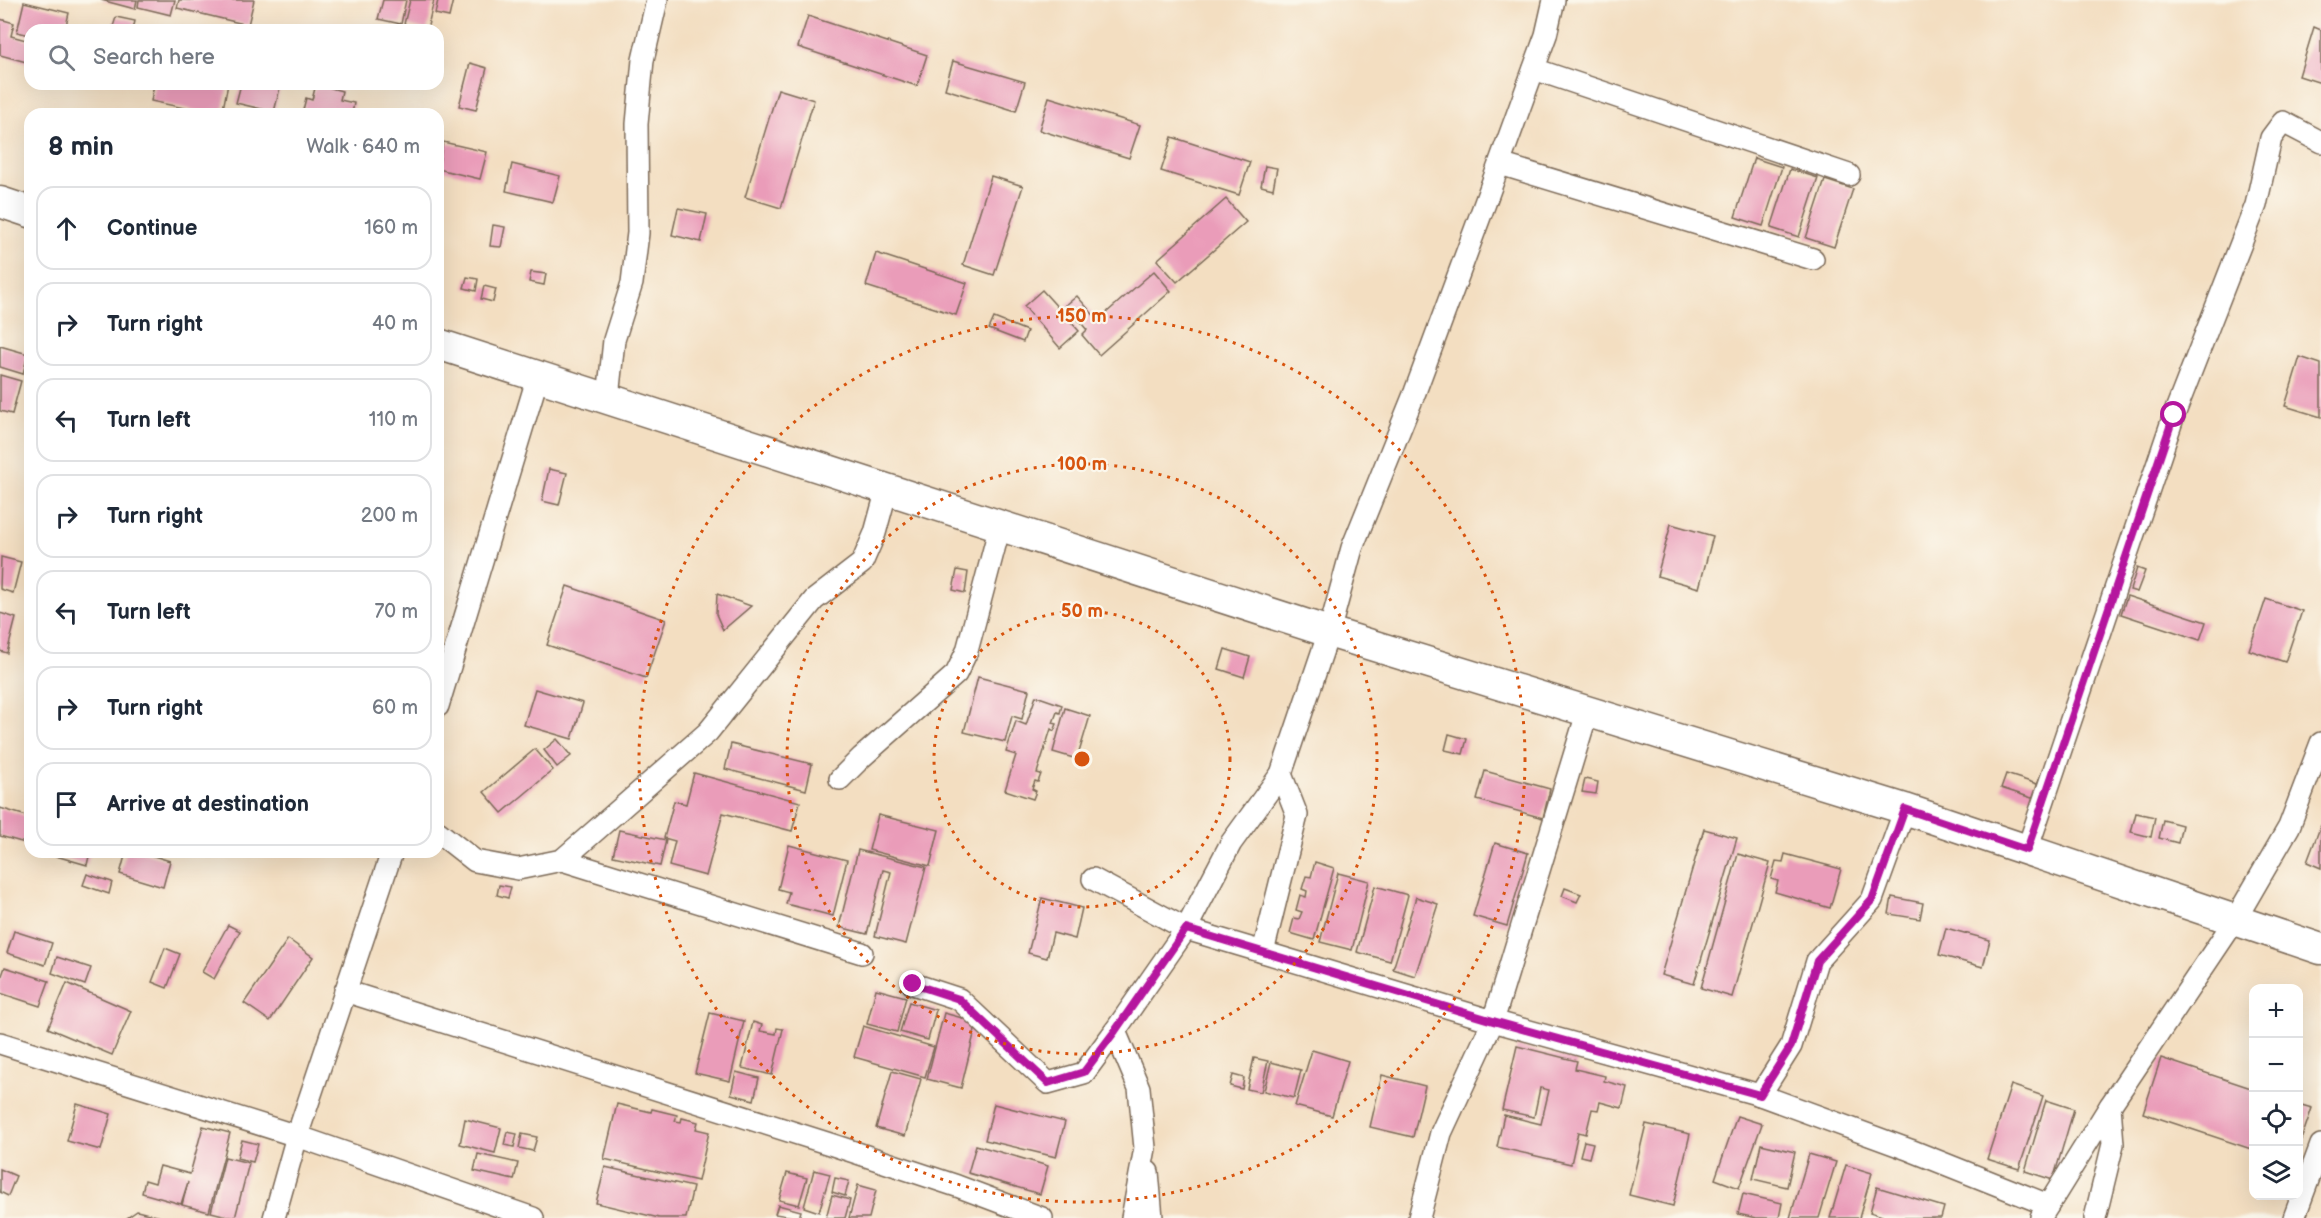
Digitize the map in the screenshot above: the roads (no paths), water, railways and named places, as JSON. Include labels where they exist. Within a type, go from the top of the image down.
[{"type":"street","points":[[608,398],[614,340],[632,283],[638,233],[637,124],[643,60],[657,0]]},
{"type":"street","points":[[913,984],[959,999],[1048,1083],[1084,1072],[1186,929],[1231,843],[1281,774],[1329,632],[1352,548],[1415,392],[1500,164],[1546,35],[1554,0]]},
{"type":"street","points":[[1534,69],[1849,176]]},
{"type":"street","points":[[2027,850],[2174,415],[2256,205],[2271,138],[2283,122],[2321,142]]},
{"type":"street","points":[[1500,164],[1813,259]]},
{"type":"street","points":[[0,202],[24,210]]},
{"type":"street","points":[[444,346],[1329,632],[1905,809],[2321,949]]},
{"type":"street","points":[[444,686],[538,376]]},
{"type":"street","points":[[562,860],[708,732],[814,600],[862,563],[887,489]]},
{"type":"street","points":[[840,779],[956,674],[968,651],[1000,525]]},
{"type":"street","points":[[1419,1218],[1441,1133],[1493,1021],[1588,711]]},
{"type":"street","points":[[1093,879],[1186,929],[1493,1021],[1760,1095],[1910,1150],[2044,1212],[2110,1106],[2235,920],[2289,827],[2321,743]]},
{"type":"street","points":[[1263,952],[1296,815],[1281,774]]},
{"type":"street","points":[[1760,1095],[1791,1046],[1817,961],[1872,900],[1905,809]]},
{"type":"street","points":[[444,837],[475,861],[518,868],[562,860],[862,953]]},
{"type":"street","points":[[274,1218],[297,1136],[390,858]]},
{"type":"street","points":[[345,991],[833,1145],[957,1186],[1042,1218]]},
{"type":"street","points":[[1115,1031],[1139,1088],[1152,1218]]},
{"type":"street","points":[[0,1043],[297,1136],[533,1218]]},
{"type":"street","points":[[2095,1218],[2114,1144],[2110,1106]]},
{"type":"street","points":[[2294,1218],[2321,1144]]},
{"type":"street","points":[[1132,1218],[1145,1148]]}]
